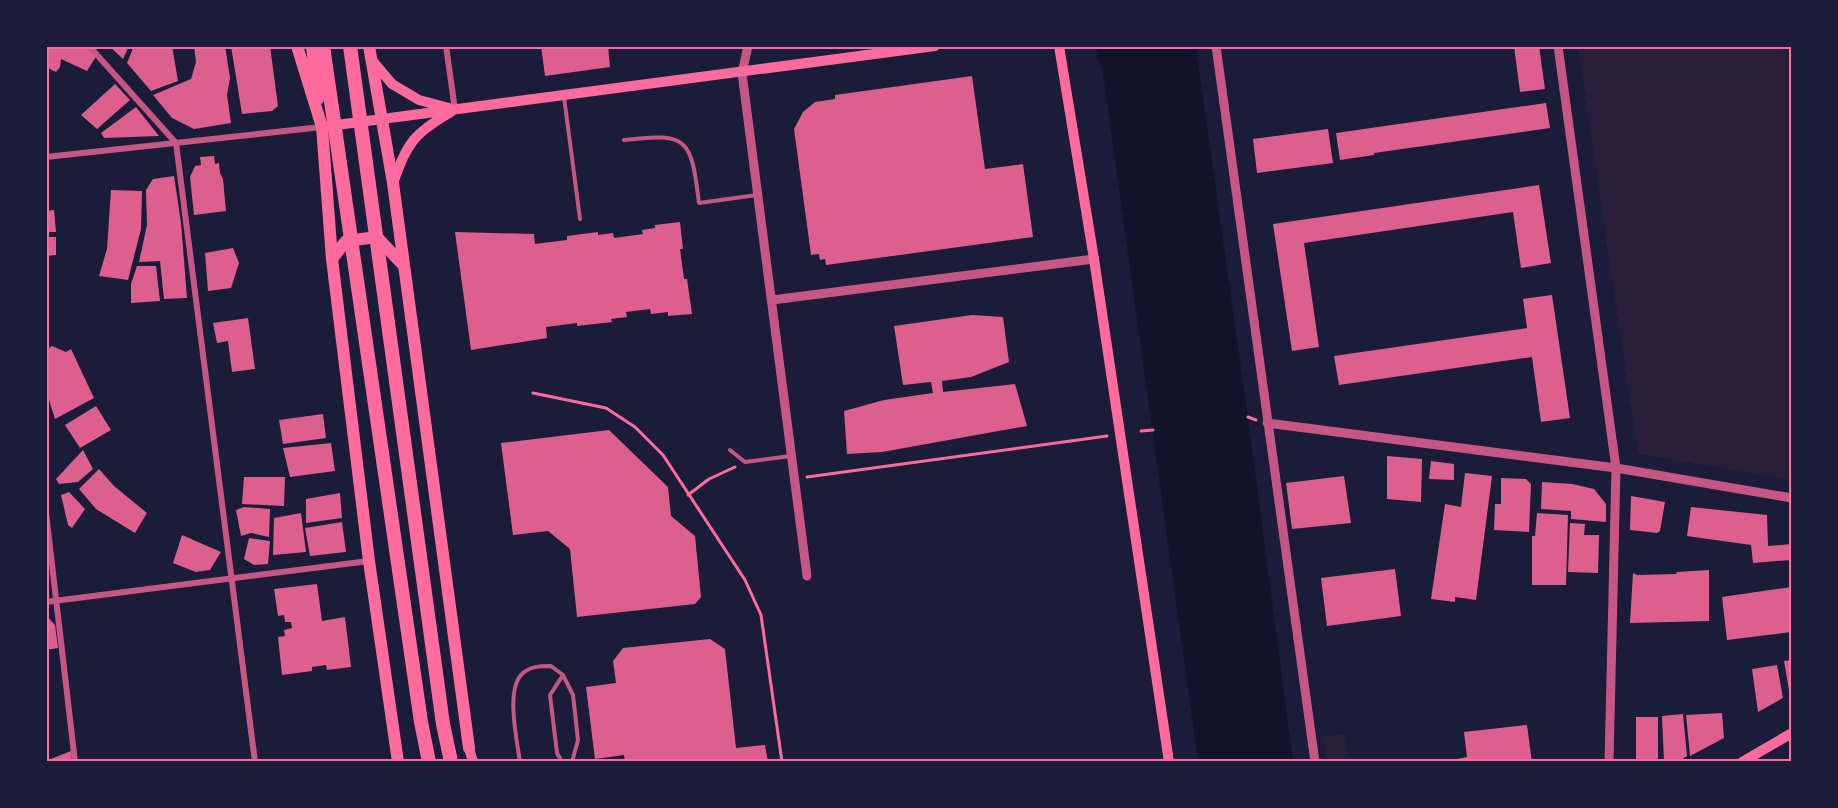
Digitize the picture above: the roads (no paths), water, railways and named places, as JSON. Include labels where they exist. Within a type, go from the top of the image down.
[{"type":"highway","points":[[322,46],[419,710],[429,762]]},
{"type":"highway","points":[[350,46],[442,724],[451,762]]},
{"type":"main road","points":[[297,46],[322,127]]},
{"type":"main road","points":[[312,46],[322,127],[332,260],[369,561],[398,762]]},
{"type":"main road","points":[[322,127],[935,46]]},
{"type":"main road","points":[[1059,46],[1094,259],[1169,762]]},
{"type":"main road","points":[[369,52],[392,84],[419,100],[455,110]]},
{"type":"main road","points":[[369,52],[393,183],[469,748],[473,762]]},
{"type":"main road","points":[[393,183],[406,149],[426,127],[455,110]]},
{"type":"main road","points":[[332,260],[346,241],[377,237],[404,266]]},
{"type":"main road","points":[[1742,762],[1791,733]]},
{"type":"street","points":[[89,46],[176,143],[255,762]]},
{"type":"street","points":[[446,46],[455,110]]},
{"type":"street","points":[[748,46],[742,73],[807,576]]},
{"type":"street","points":[[1216,46],[1314,762]]},
{"type":"street","points":[[1558,46],[1616,468],[1609,762]]},
{"type":"street","points":[[46,157],[322,127]]},
{"type":"street","points":[[772,300],[1094,259]]},
{"type":"street","points":[[1267,423],[1616,468],[1791,498]]},
{"type":"street","points":[[46,513],[75,762]]},
{"type":"street","points":[[46,602],[369,561]]},
{"type":"lane","points":[[564,96],[580,219]]},
{"type":"lane","points":[[624,140],[659,136],[677,140],[688,151],[694,163],[699,203],[758,195]]},
{"type":"lane","points":[[730,450],[745,462],[792,456]]},
{"type":"lane","points":[[520,762],[513,700],[514,684],[522,673],[534,667],[551,666],[563,675],[573,694],[578,740],[572,762]]},
{"type":"lane","points":[[561,762],[557,753],[550,695],[563,675]]}]
